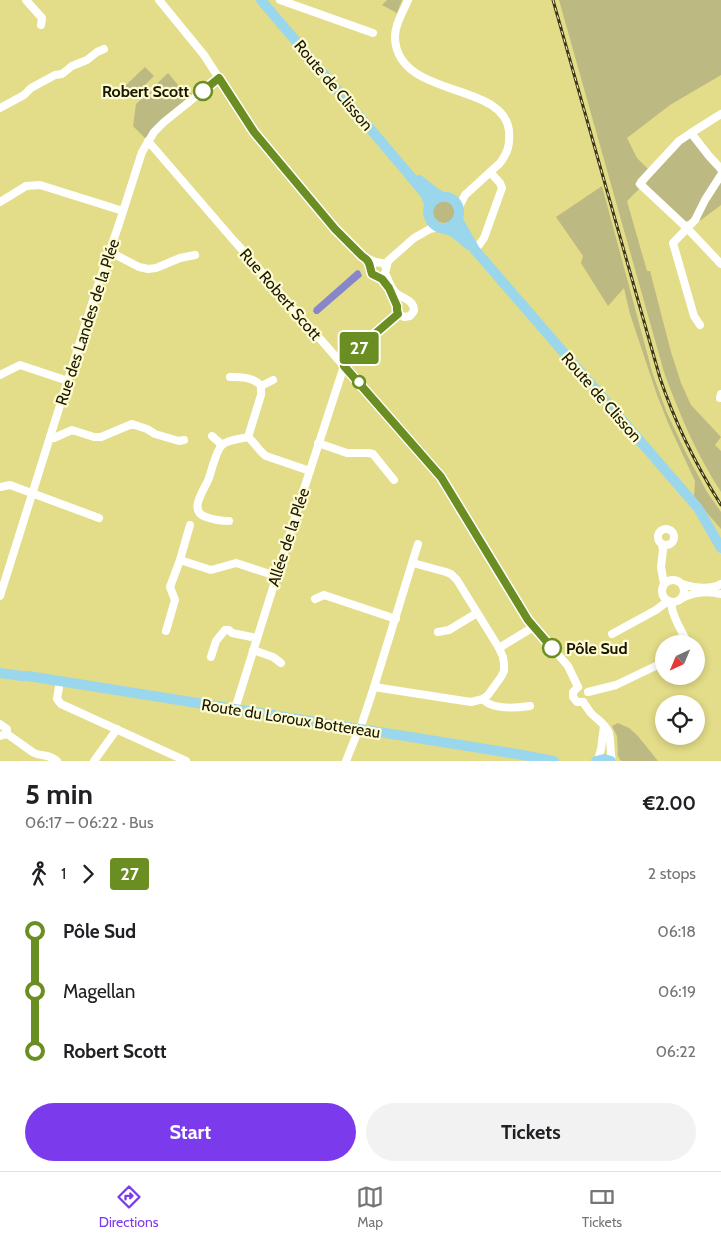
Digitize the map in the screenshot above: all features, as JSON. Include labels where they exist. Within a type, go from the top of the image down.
[{"type":"main road","name":"Route de Clisson","points":[[261,0],[406,171],[424,194],[430,206]]},
{"type":"main road","name":"Route de Clisson","points":[[406,171],[434,192],[447,198],[459,207]]},
{"type":"main road","points":[[429,218],[428,210],[434,200],[447,198]]},
{"type":"main road","points":[[442,228],[454,224],[458,220],[459,207]]},
{"type":"main road","name":"Route de Clisson","points":[[429,218],[434,225],[454,232],[477,248]]},
{"type":"main road","name":"Route de Clisson","points":[[458,220],[477,248],[698,508],[721,548]]},
{"type":"main road","points":[[0,668],[23,673],[28,676]]},
{"type":"main road","points":[[0,673],[28,676]]},
{"type":"main road","name":"Route du Loroux Bottereau","points":[[28,676],[554,761]]},
{"type":"main road","points":[[597,760],[604,758],[611,761]]},
{"type":"street","points":[[26,0],[42,18],[41,25]]},
{"type":"street","points":[[158,0],[204,55],[254,132],[335,229],[362,256],[385,270],[395,292],[413,303],[414,311],[410,316],[401,316],[385,282],[385,270]]},
{"type":"street","points":[[280,0],[373,33]]},
{"type":"street","points":[[408,0],[396,28],[395,38],[399,56],[406,66],[420,76],[490,104],[503,115],[508,124],[508,150],[500,163],[464,195],[459,207]]},
{"type":"street","points":[[0,108],[24,95],[31,88],[55,75],[62,74],[72,66],[87,60],[96,52],[104,49]]},
{"type":"street","name":"Rue des Landes de la Plée","points":[[0,596],[3,579],[33,493],[95,294],[142,152],[148,141],[164,122],[219,78]]},
{"type":"street","points":[[721,114],[679,141],[640,184],[687,228],[721,264]]},
{"type":"street","points":[[691,132],[721,169]]},
{"type":"street","name":"Rue Robert Scott","points":[[148,141],[441,477],[528,620],[568,666],[578,687]]},
{"type":"street","points":[[477,248],[484,238],[502,188],[490,172]]},
{"type":"street","points":[[700,325],[694,316],[673,243],[695,220],[721,175]]},
{"type":"street","points":[[0,202],[26,186],[40,185],[123,211]]},
{"type":"street","points":[[447,198],[464,195]]},
{"type":"street","points":[[375,264],[372,274],[376,277],[385,270],[414,238],[429,218]]},
{"type":"street","points":[[414,238],[430,229],[442,228]]},
{"type":"street","points":[[110,252],[148,269],[195,255]]},
{"type":"street","points":[[344,366],[354,352],[398,310],[400,301],[405,299]]},
{"type":"street","points":[[0,374],[20,365],[68,381]]},
{"type":"street","name":"Allée de la Plée","points":[[235,709],[344,366]]},
{"type":"street","points":[[230,377],[245,378],[258,382],[261,386],[261,396],[248,437]]},
{"type":"street","points":[[261,386],[273,380]]},
{"type":"street","points":[[50,437],[54,438],[72,430],[94,437],[101,437],[132,424],[155,434],[184,440]]},
{"type":"street","points":[[212,436],[222,445]]},
{"type":"street","points":[[229,521],[219,521],[201,515],[198,512],[197,506],[208,482],[218,450],[226,442],[248,437]]},
{"type":"street","points":[[248,437],[266,456],[310,471]]},
{"type":"street","points":[[318,443],[347,452],[373,454],[394,480]]},
{"type":"street","points":[[0,487],[8,485],[99,518]]},
{"type":"street","points":[[166,631],[175,600],[170,587],[190,525]]},
{"type":"street","points":[[666,543],[668,551],[666,566],[668,582]]},
{"type":"street","points":[[346,761],[360,729],[374,687],[418,544]]},
{"type":"street","points":[[180,560],[211,570],[236,563],[276,576]]},
{"type":"street","points":[[374,687],[471,702],[483,699],[488,695],[504,671],[503,657],[499,648],[457,580],[451,574],[413,563]]},
{"type":"street","points":[[684,635],[670,602],[662,594],[662,588],[668,582],[677,581],[699,588],[721,584]]},
{"type":"street","points":[[682,584],[684,592],[682,598]]},
{"type":"street","points":[[612,634],[670,602],[678,602],[689,595],[712,592],[721,594]]},
{"type":"street","points":[[315,595],[324,595],[396,619]]},
{"type":"street","points":[[438,632],[449,630],[477,613]]},
{"type":"street","points":[[499,648],[533,627]]},
{"type":"street","points":[[211,657],[216,641],[225,630],[257,638]]},
{"type":"street","points":[[253,650],[273,657],[281,663]]},
{"type":"street","points":[[588,692],[616,685],[655,666]]},
{"type":"street","points":[[60,681],[57,699],[61,704],[186,761]]},
{"type":"street","points":[[578,687],[584,687],[588,692],[588,698],[583,702],[577,702],[573,697],[573,692],[578,687]]},
{"type":"street","points":[[483,699],[490,705],[514,708],[530,706]]},
{"type":"street","points":[[583,702],[608,730],[611,761]]},
{"type":"street","points":[[0,724],[7,729],[4,735],[37,754],[44,754],[57,761]]},
{"type":"street","points":[[597,760],[602,744],[604,726]]},
{"type":"street","points":[[94,761],[117,729]]},
{"type":"shaded area","points":[[387,0],[402,0],[397,13],[382,5]]},
{"type":"shaded area","points":[[559,0],[721,0],[721,75],[670,105],[627,138],[637,158],[648,169],[635,184],[639,189],[627,201],[647,271],[650,271],[681,383],[691,405],[721,437],[715,445],[721,451],[721,492],[689,434],[664,372]]},
{"type":"shaded area","points":[[145,67],[154,76],[135,95],[125,86]]},
{"type":"shaded area","points":[[168,73],[178,85],[192,94],[158,123],[146,139],[133,126],[136,104]]},
{"type":"shaded area","points":[[689,136],[721,177],[721,205],[701,220],[683,221],[646,184],[657,166]]},
{"type":"shaded area","points":[[602,186],[653,375],[667,413],[686,453],[707,492],[721,512],[721,529],[694,498],[695,481],[657,395],[630,314],[624,288],[608,306],[581,263],[583,256],[556,217]]},
{"type":"shaded area","points":[[444,201],[452,204],[455,212],[452,220],[444,223],[436,220],[433,212],[436,204]]},
{"type":"shaded area","points":[[357,270],[360,271],[362,276],[318,314],[315,314],[314,308]]},
{"type":"shaded area","points":[[618,723],[629,728],[637,735],[658,761],[621,761],[618,756],[617,736],[612,726]]},
{"type":"railway","points":[[553,0],[660,378],[672,411],[687,443],[721,505]]},
{"type":"bus line","name":"27","points":[[203,91],[219,78],[254,132],[335,229],[367,259],[372,274],[382,279],[389,288],[397,306],[398,314],[354,352],[344,366],[441,477],[528,620],[552,648]]},
{"type":"place","name":"Robert Scott","points":[[203,91]]},
{"type":"place","name":"Pôle Sud","points":[[552,648]]}]
